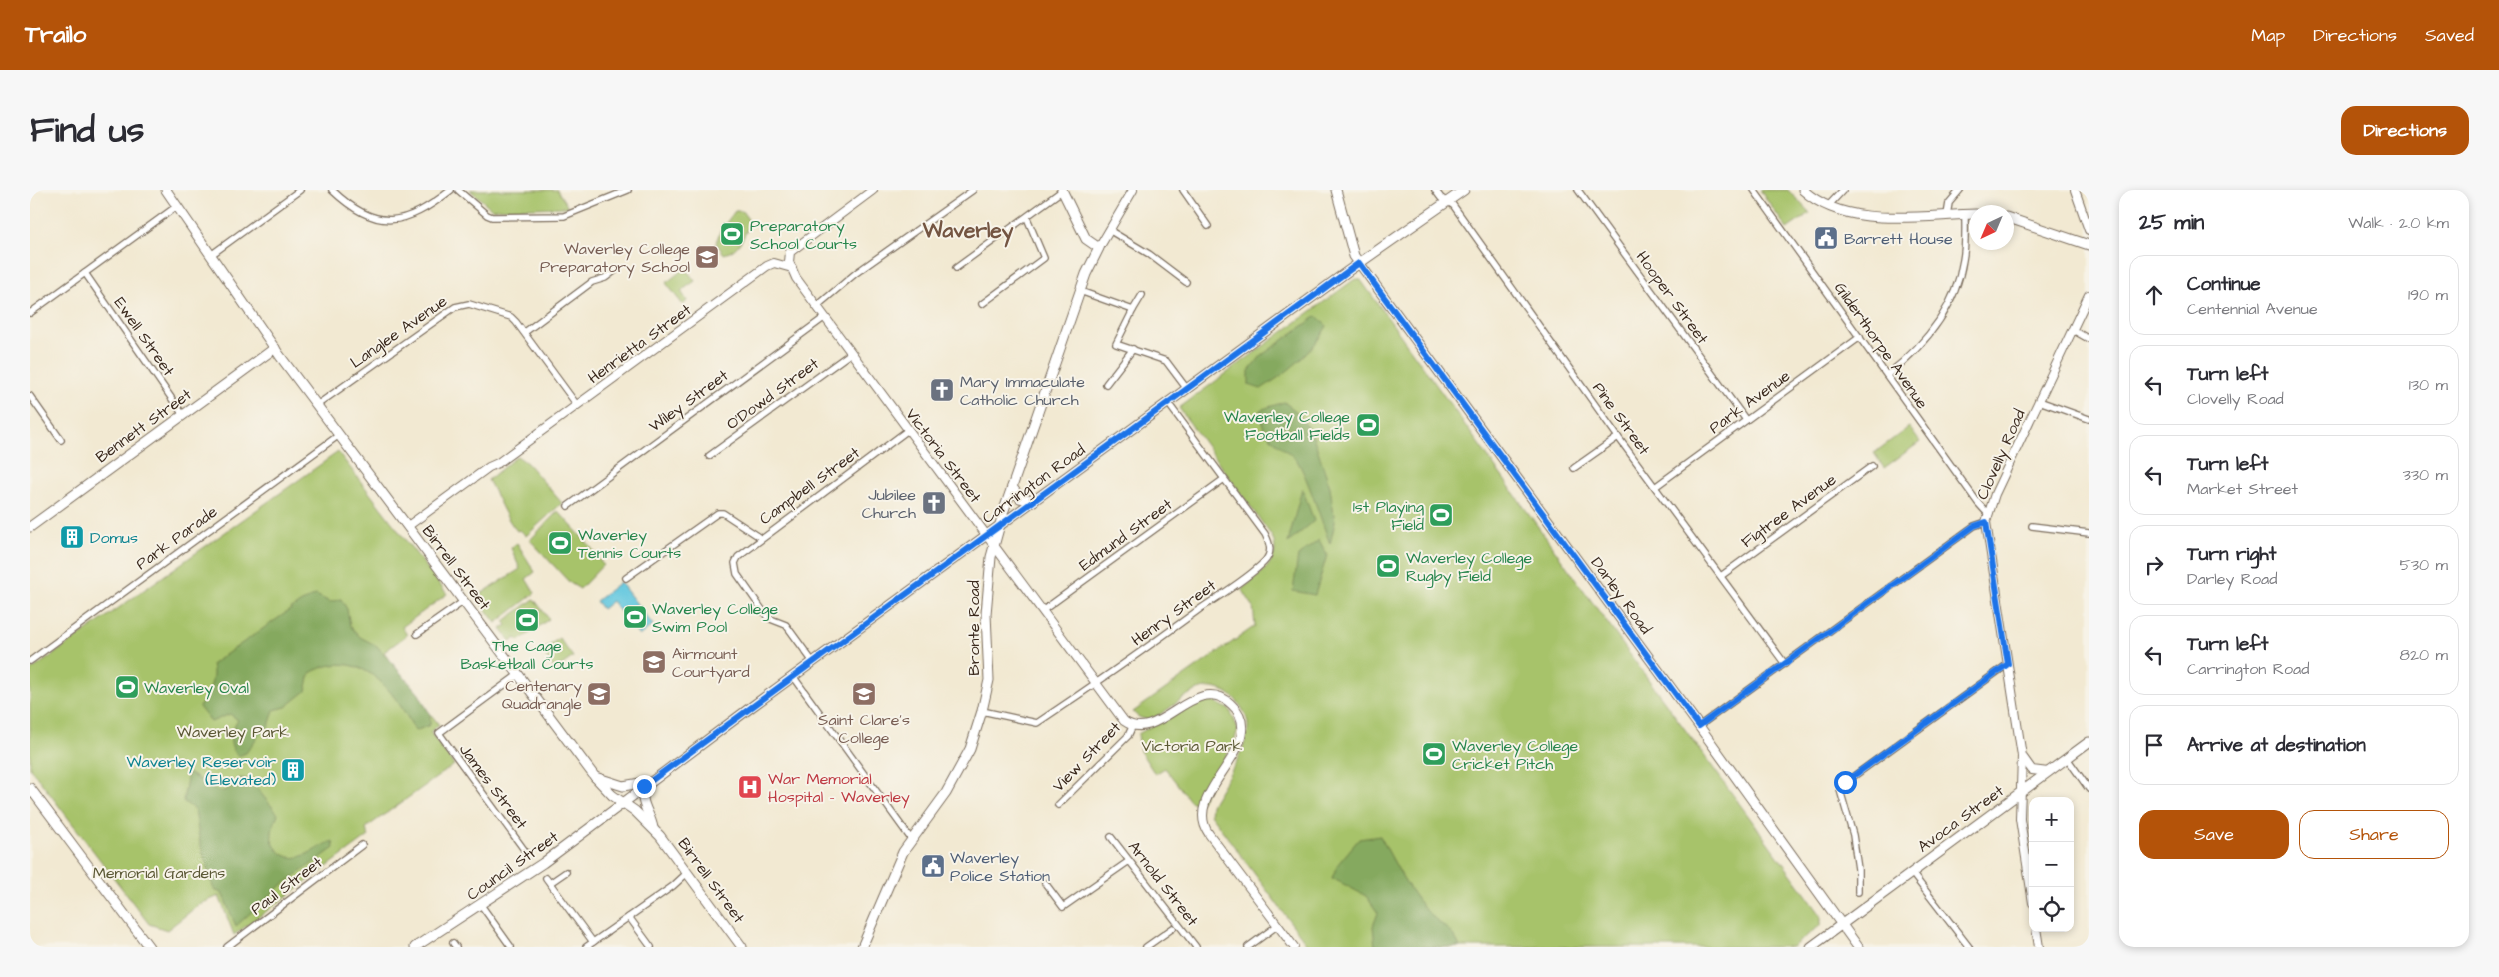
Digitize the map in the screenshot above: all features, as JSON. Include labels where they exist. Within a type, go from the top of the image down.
[{"type":"main road","name":"Birrell Street","points":[[166,190],[274,348],[595,777],[622,803],[635,811],[653,828],[670,848],[742,947]]},
{"type":"main road","points":[[1063,190],[1086,239],[1099,248]]},
{"type":"main road","name":"Darley Road","points":[[1336,190],[1352,253],[1699,726],[1845,921],[1858,947]]},
{"type":"main road","name":"Carrington Road","points":[[622,803],[1359,263],[1464,190]]},
{"type":"main road","points":[[1803,190],[1828,206],[1843,212],[1872,218],[1969,214]]},
{"type":"main road","points":[[2014,220],[2089,245]]},
{"type":"main road","name":"Bronte Road","points":[[862,947],[896,866],[911,839],[946,793],[970,750],[989,680],[986,614],[988,579],[994,545],[1012,487],[1080,291],[1099,248]]},
{"type":"main road","name":"Bennett Street","points":[[30,527],[274,348]]},
{"type":"main road","points":[[1012,487],[1020,498],[1034,501]]},
{"type":"main road","name":"Avoca Street","points":[[1811,947],[2089,742]]},
{"type":"main road","points":[[595,777],[622,786],[646,784],[641,798],[651,817],[653,828]]},
{"type":"main road","points":[[32,794],[149,947]]},
{"type":"main road","name":"Council Street","points":[[414,947],[543,863],[622,803]]},
{"type":"street","points":[[211,255],[299,190]]},
{"type":"street","points":[[332,190],[360,212],[385,219],[406,218],[422,212],[451,190]]},
{"type":"street","points":[[458,190],[492,217],[564,216],[628,190]]},
{"type":"street","points":[[792,268],[788,257],[792,249],[873,190]]},
{"type":"street","points":[[817,306],[856,273],[973,190]]},
{"type":"street","points":[[956,268],[1063,190]]},
{"type":"street","points":[[1099,248],[1133,190]]},
{"type":"street","points":[[1183,190],[1208,226]]},
{"type":"street","name":"Pine Street","points":[[1435,190],[1447,202],[1453,205],[1476,236],[1618,437],[1785,664]]},
{"type":"street","name":"Hooper Street","points":[[1578,190],[1746,420]]},
{"type":"street","name":"Gilderthorpe Avenue","points":[[1754,190],[1987,518]]},
{"type":"street","points":[[1828,206],[1843,190]]},
{"type":"street","points":[[1948,215],[1949,203],[1960,190]]},
{"type":"street","points":[[2075,190],[2089,230]]},
{"type":"street","points":[[30,313],[176,206]]},
{"type":"street","points":[[1887,375],[1909,358],[1950,303],[1964,259],[1965,214]]},
{"type":"street","points":[[982,304],[1044,258],[1027,218]]},
{"type":"street","points":[[1109,230],[1149,254],[1186,282]]},
{"type":"street","name":"Henrietta Street","points":[[408,526],[767,266],[774,263],[792,268]]},
{"type":"street","name":"Victoria Street","points":[[792,268],[851,353],[1124,721],[1134,726]]},
{"type":"street","points":[[525,332],[592,282],[605,278],[617,269]]},
{"type":"street","name":"Ewell Street","points":[[85,273],[183,415]]},
{"type":"street","points":[[1080,291],[1133,310]]},
{"type":"street","points":[[1142,295],[1116,344],[1166,361],[1188,389]]},
{"type":"street","name":"Clovelly Road","points":[[2030,887],[2021,832],[2022,756],[1987,518],[1995,494],[2089,295]]},
{"type":"street","name":"Langlee Avenue","points":[[317,405],[455,307],[469,304],[511,317],[525,332],[576,406]]},
{"type":"street","name":"Wiley Street","points":[[568,506],[825,317]]},
{"type":"street","points":[[2073,330],[2089,339]]},
{"type":"street","name":"Park Avenue","points":[[1655,487],[1860,337]]},
{"type":"street","points":[[1106,384],[1133,349]]},
{"type":"street","name":"O'Dowd Street","points":[[709,456],[851,353]]},
{"type":"street","points":[[30,396],[61,440]]},
{"type":"street","points":[[2039,401],[2089,419]]},
{"type":"street","points":[[1168,403],[1224,479]]},
{"type":"street","name":"Campbell Street","points":[[626,578],[718,513],[723,513],[761,538],[908,430]]},
{"type":"street","name":"Park Parade","points":[[30,661],[339,435]]},
{"type":"street","points":[[1574,468],[1618,437]]},
{"type":"street","name":"Figtree Avenue","points":[[1721,576],[1872,466]]},
{"type":"street","name":"Henry Street","points":[[982,711],[1037,723],[1097,684],[1265,561],[1271,548],[1269,541],[1224,479]]},
{"type":"street","name":"Edmund Street","points":[[1042,611],[1224,479]]},
{"type":"street","points":[[1699,726],[1987,518]]},
{"type":"street","points":[[2032,526],[2089,533]]},
{"type":"street","points":[[761,538],[738,557],[735,563],[737,574],[768,618],[786,625],[813,662]]},
{"type":"street","points":[[417,634],[464,601]]},
{"type":"street","points":[[1858,892],[1858,869],[1853,835],[1840,790],[1843,784],[2008,664]]},
{"type":"street","name":"James Street","points":[[519,674],[440,733],[528,855]]},
{"type":"street","points":[[793,676],[911,839]]},
{"type":"street","points":[[1134,726],[1150,724],[1194,699],[1207,695],[1227,700],[1236,709],[1242,729],[1239,743],[1205,804],[1202,819],[1209,834],[1294,947]]},
{"type":"street","name":"View Street","points":[[1058,805],[1128,736],[1134,726]]},
{"type":"street","points":[[2022,756],[2032,770],[2048,772]]},
{"type":"street","points":[[2067,758],[2089,789]]},
{"type":"street","name":"Arnold Street","points":[[1111,837],[1196,947]]},
{"type":"street","name":"Paul Street","points":[[227,947],[362,845]]},
{"type":"street","points":[[1045,884],[1063,907],[1129,861]]},
{"type":"street","points":[[566,872],[548,880],[593,942]]},
{"type":"street","points":[[1911,872],[1969,947]]},
{"type":"street","points":[[586,947],[687,873]]},
{"type":"street","points":[[481,905],[511,947]]},
{"type":"street","points":[[629,917],[651,947]]},
{"type":"street","points":[[1248,947],[1278,925]]},
{"type":"street","points":[[1146,947],[1173,928]]},
{"type":"street","points":[[2037,932],[2039,947]]},
{"type":"green space","points":[[470,190],[557,190],[568,207],[492,209]]},
{"type":"green space","points":[[1760,190],[1788,190],[1810,213],[1787,229]]},
{"type":"green space","name":"Preparatory School Courts","points":[[735,211],[742,211],[750,222],[738,246],[724,254],[716,243],[720,231]]},
{"type":"green space","points":[[685,268],[695,281],[681,291],[687,301],[683,305],[666,283]]},
{"type":"green space","points":[[1355,279],[1360,279],[1626,649],[1821,915],[1821,925],[1792,947],[1309,947],[1210,814],[1211,805],[1239,756],[1247,735],[1247,719],[1240,705],[1226,692],[1215,688],[1207,688],[1192,693],[1150,719],[1141,718],[1133,712],[1255,626],[1253,606],[1242,589],[1262,573],[1275,552],[1271,535],[1179,408]]},
{"type":"green space","points":[[1317,316],[1327,326],[1306,354],[1290,369],[1261,389],[1249,385],[1249,371],[1262,355]]},
{"type":"green space","points":[[1284,402],[1297,412],[1313,436],[1330,487],[1335,522],[1330,544],[1300,466],[1290,454],[1272,440],[1261,420],[1260,410]]},
{"type":"green space","points":[[1909,427],[1920,442],[1884,468],[1874,453]]},
{"type":"green space","name":"Waverley Park","points":[[338,452],[447,594],[402,627],[407,635],[384,652],[439,725],[430,732],[454,765],[367,827],[366,830],[369,836],[234,935],[219,896],[200,904],[167,930],[149,924],[30,768],[30,671]]},
{"type":"green space","points":[[517,456],[527,463],[562,503],[526,536],[520,530],[517,531],[512,525],[488,480]]},
{"type":"green space","points":[[1302,488],[1314,521],[1288,543]]},
{"type":"green space","name":"Waverley Tennis Courts","points":[[558,511],[590,546],[603,565],[580,589],[570,583],[530,540]]},
{"type":"green space","points":[[1319,540],[1327,555],[1315,595],[1293,591],[1298,556]]},
{"type":"green space","points":[[517,543],[535,572],[526,579],[535,593],[496,623],[476,597],[520,569],[511,548]]},
{"type":"green space","points":[[316,595],[330,602],[341,599],[347,609],[350,626],[360,637],[377,646],[419,694],[430,715],[430,725],[415,731],[397,701],[374,676],[360,668],[345,664],[328,666],[310,673],[306,691],[286,707],[274,710],[269,726],[258,736],[246,753],[238,756],[232,747],[231,738],[238,720],[230,714],[211,722],[199,707],[212,681],[212,664],[300,603]]},
{"type":"green space","name":"The Cage Basketball Courts","points":[[534,599],[549,619],[519,641],[516,638],[511,642],[501,629],[507,625],[504,621]]},
{"type":"green space","points":[[559,638],[573,657],[555,670],[542,651]]},
{"type":"green space","name":"Victoria Park","points":[[1207,698],[1230,710],[1238,729],[1234,742],[1201,801],[1196,804],[1190,801],[1165,768],[1155,774],[1140,751],[1138,734],[1188,705]]},
{"type":"green space","points":[[188,773],[220,792],[229,789],[240,778],[250,780],[278,814],[272,837],[275,846],[285,855],[298,857],[305,855],[333,841],[334,848],[278,888],[236,926],[222,893],[214,890],[200,843],[195,810],[183,801]]},
{"type":"green space","points":[[1380,836],[1419,902],[1445,927],[1460,947],[1375,947],[1373,926],[1378,913],[1366,896],[1332,878],[1338,864],[1359,839]]},
{"type":"water","name":"Waverley College Swim Pool","points":[[620,582],[653,625],[639,636],[612,601],[602,609],[596,601]]},
{"type":"place","name":"Preparatory School Courts","points":[[732,234]]},
{"type":"place","name":"Barrett House","points":[[1826,238]]},
{"type":"place","name":"Waverley College Preparatory School","points":[[707,257]]},
{"type":"place","name":"Mary Immaculate Catholic Church","points":[[942,390]]},
{"type":"place","name":"Waverley College Football Fields","points":[[1368,425]]},
{"type":"place","name":"Jubilee Church","points":[[934,503]]},
{"type":"place","name":"1st Playing Field","points":[[1441,515]]},
{"type":"place","name":"Domus","points":[[72,537]]},
{"type":"place","name":"Waverley Tennis Courts","points":[[560,543]]},
{"type":"place","name":"Waverley College Rugby Field","points":[[1388,566]]},
{"type":"place","name":"Waverley College Swim Pool","points":[[635,617]]},
{"type":"place","name":"The Cage Basketball Courts","points":[[527,620]]},
{"type":"place","name":"Airmount Courtyard","points":[[654,662]]},
{"type":"place","name":"Waverley Oval","points":[[127,687]]},
{"type":"place","name":"Centenary Quadrangle","points":[[599,694]]},
{"type":"place","name":"Saint Clare's College","points":[[864,694]]},
{"type":"place","name":"Waverley College Cricket Pitch","points":[[1434,754]]},
{"type":"place","name":"Waverley Reservoir (Elevated)","points":[[293,770]]},
{"type":"place","name":"War Memorial Hospital - Waverley","points":[[750,787]]},
{"type":"place","name":"Waverley Police Station","points":[[933,866]]},
{"type":"district","name":"Waverley","points":[[968,230]]},
{"type":"route","points":[[644,786],[1359,263],[1699,726],[1978,523],[1986,522],[2008,664],[1845,782]]},
{"type":"park label","name":"Memorial Gardens","points":[[159,872]]}]
